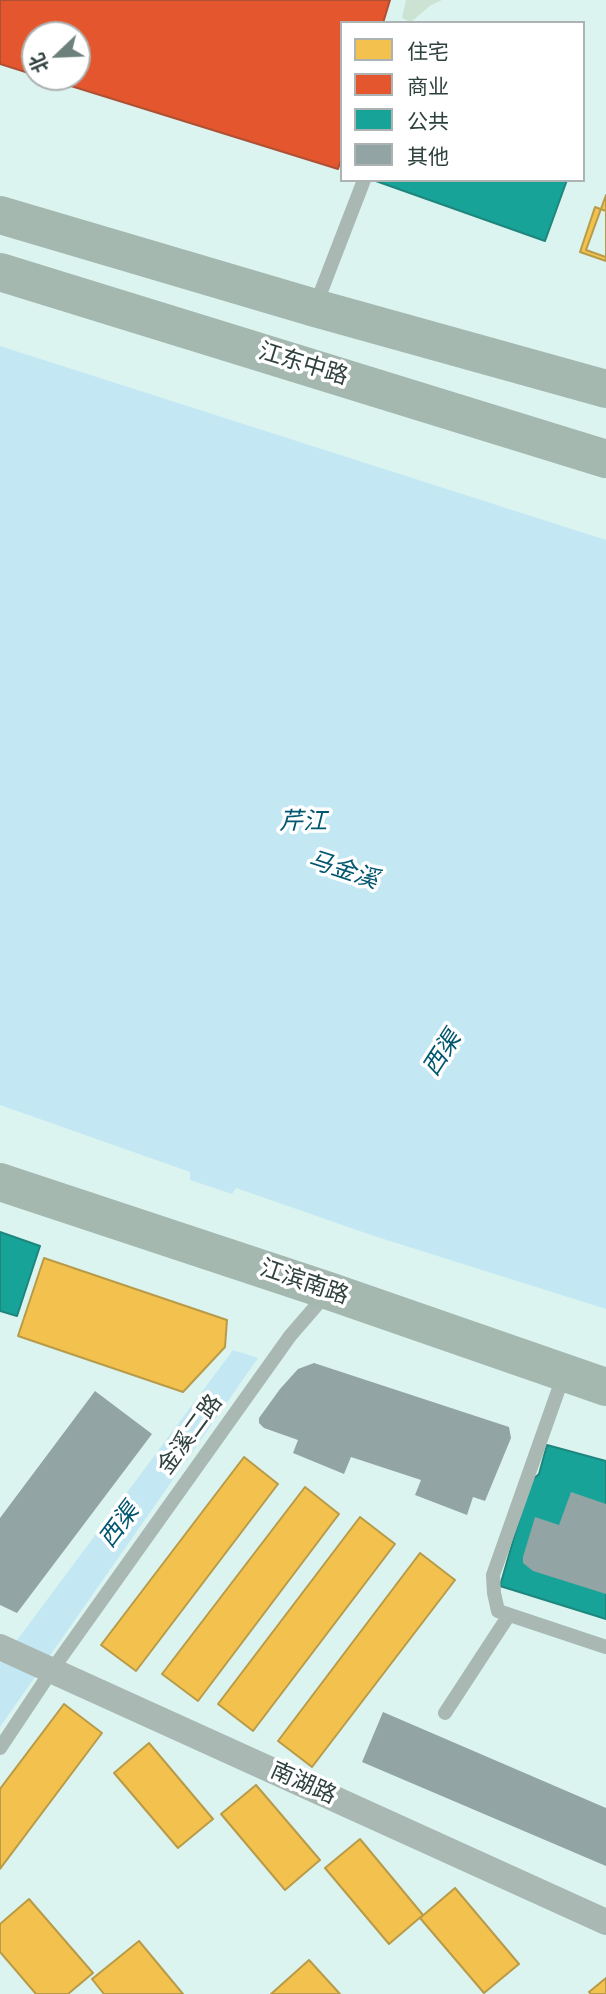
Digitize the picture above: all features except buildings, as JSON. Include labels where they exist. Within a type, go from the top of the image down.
[{"type":"main road","points":[[0,215],[315,308],[606,389]]},
{"type":"main road","name":"江东中路","points":[[0,272],[606,459]]},
{"type":"main road","name":"江滨南路","points":[[0,1182],[329,1291],[606,1387]]},
{"type":"street","name":"南湖路","points":[[0,1647],[606,1922]]},
{"type":"lane","points":[[315,308],[363,182]]},
{"type":"lane","name":"金溪二路","points":[[0,1748],[52,1670],[290,1336],[329,1291]]},
{"type":"lane","points":[[564,1372],[493,1575],[494,1593],[498,1611],[606,1647]]},
{"type":"lane","points":[[445,1713],[509,1615]]},
{"type":"green space","points":[[406,0],[442,0],[431,5],[412,21],[402,18]]},
{"type":"water","name":"芹江","points":[[0,346],[606,540],[606,1309],[374,1236],[236,1188],[232,1194],[190,1180],[190,1172],[0,1105]]},
{"type":"water","name":"西渠","points":[[233,1350],[258,1358],[0,1727],[0,1663]]},
{"type":"water label","name":"马金溪","points":[[343,871]]}]
